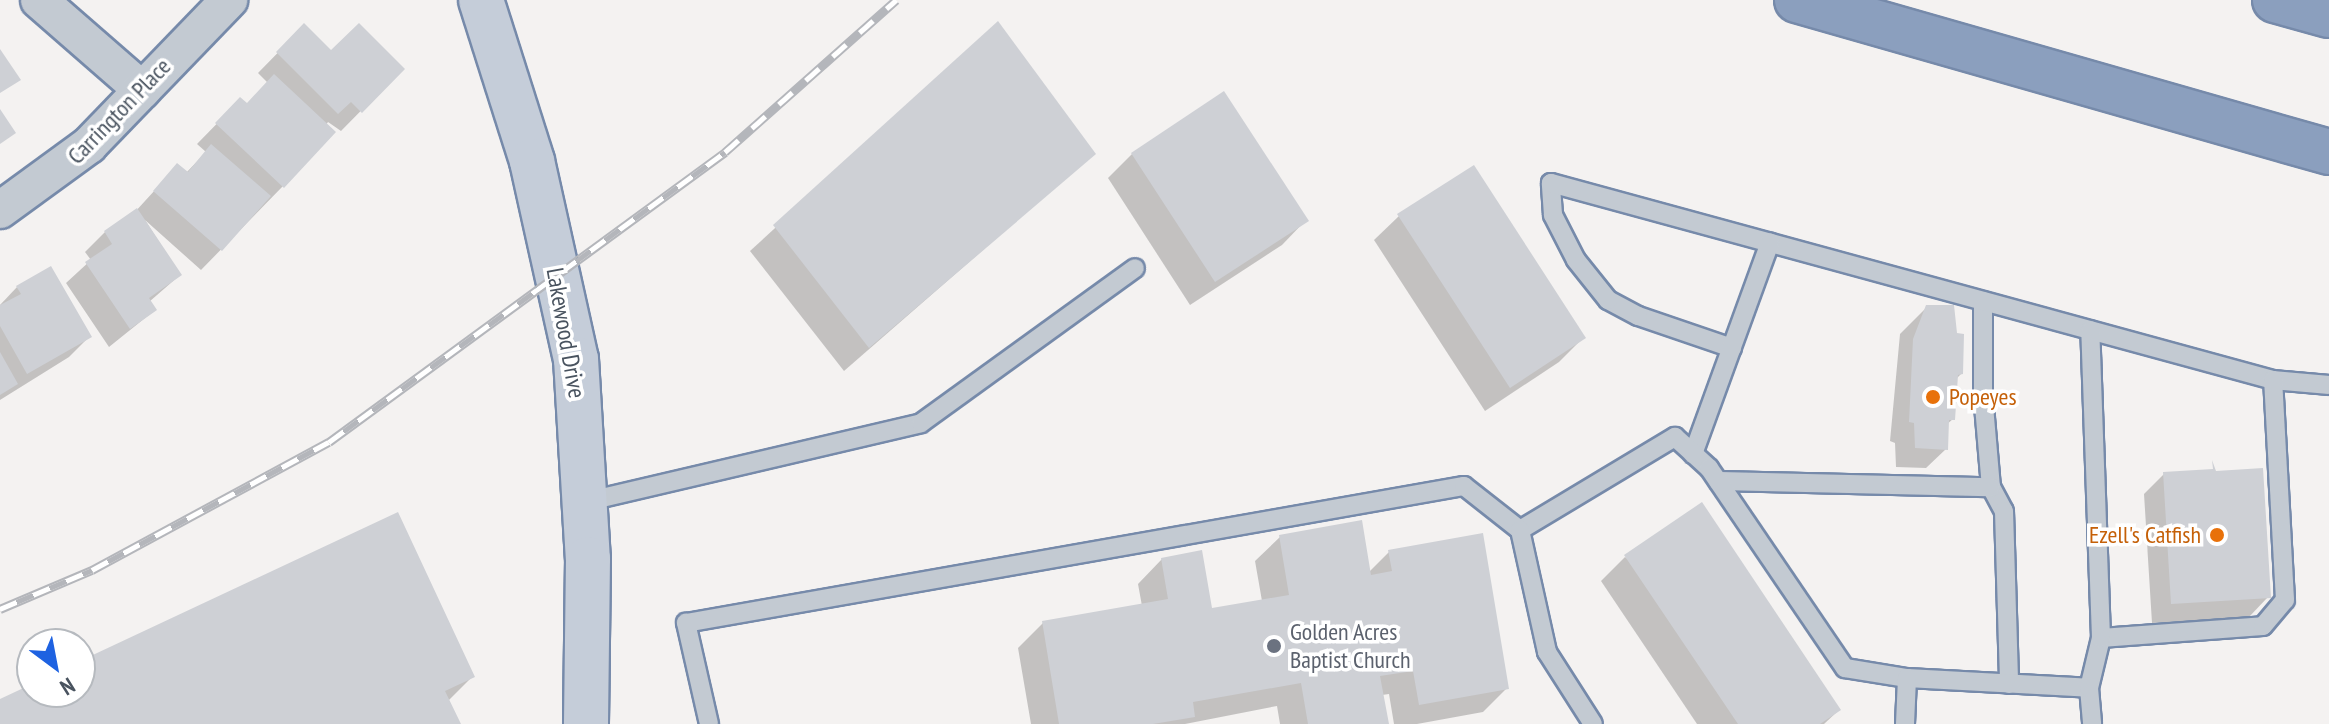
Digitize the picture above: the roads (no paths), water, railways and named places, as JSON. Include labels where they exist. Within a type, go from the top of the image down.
[{"type":"highway","points":[[1797,0],[2329,152]]},
{"type":"highway","points":[[2275,0],[2329,15]]},
{"type":"street","points":[[39,0],[142,90]]},
{"type":"street","name":"Carrington Place","points":[[0,210],[59,172],[229,0]]},
{"type":"street","name":"Lakewood Drive","points":[[481,0],[532,161],[576,359],[585,502],[586,724]]},
{"type":"lane","points":[[1732,348],[1638,316],[1608,300],[1576,260],[1553,215],[1551,183],[2273,380],[2329,385]]},
{"type":"lane","points":[[1693,454],[1770,243]]},
{"type":"lane","points":[[585,502],[921,423],[1135,268]]},
{"type":"lane","points":[[1983,301],[1983,394],[1991,487],[2004,511],[2009,684]]},
{"type":"lane","points":[[2090,330],[2101,638],[2089,688],[2092,724]]},
{"type":"lane","points":[[2101,638],[2263,626],[2285,600],[2273,380]]},
{"type":"lane","points":[[1520,530],[1675,437],[1718,481],[1845,668],[1907,678],[2089,688]]},
{"type":"lane","points":[[1718,481],[1991,487]]},
{"type":"lane","points":[[709,724],[686,623],[1464,486],[1520,530],[1547,652],[1593,724]]},
{"type":"lane","points":[[1905,724],[1907,678]]},
{"type":"railway","points":[[0,609],[92,570],[329,442],[725,152],[896,0]]},
{"type":"place","name":"Popeyes","points":[[1933,397]]},
{"type":"place","name":"Ezell's Catfish","points":[[2217,535]]},
{"type":"place","name":"Golden Acres Baptist Church","points":[[1274,646]]}]
